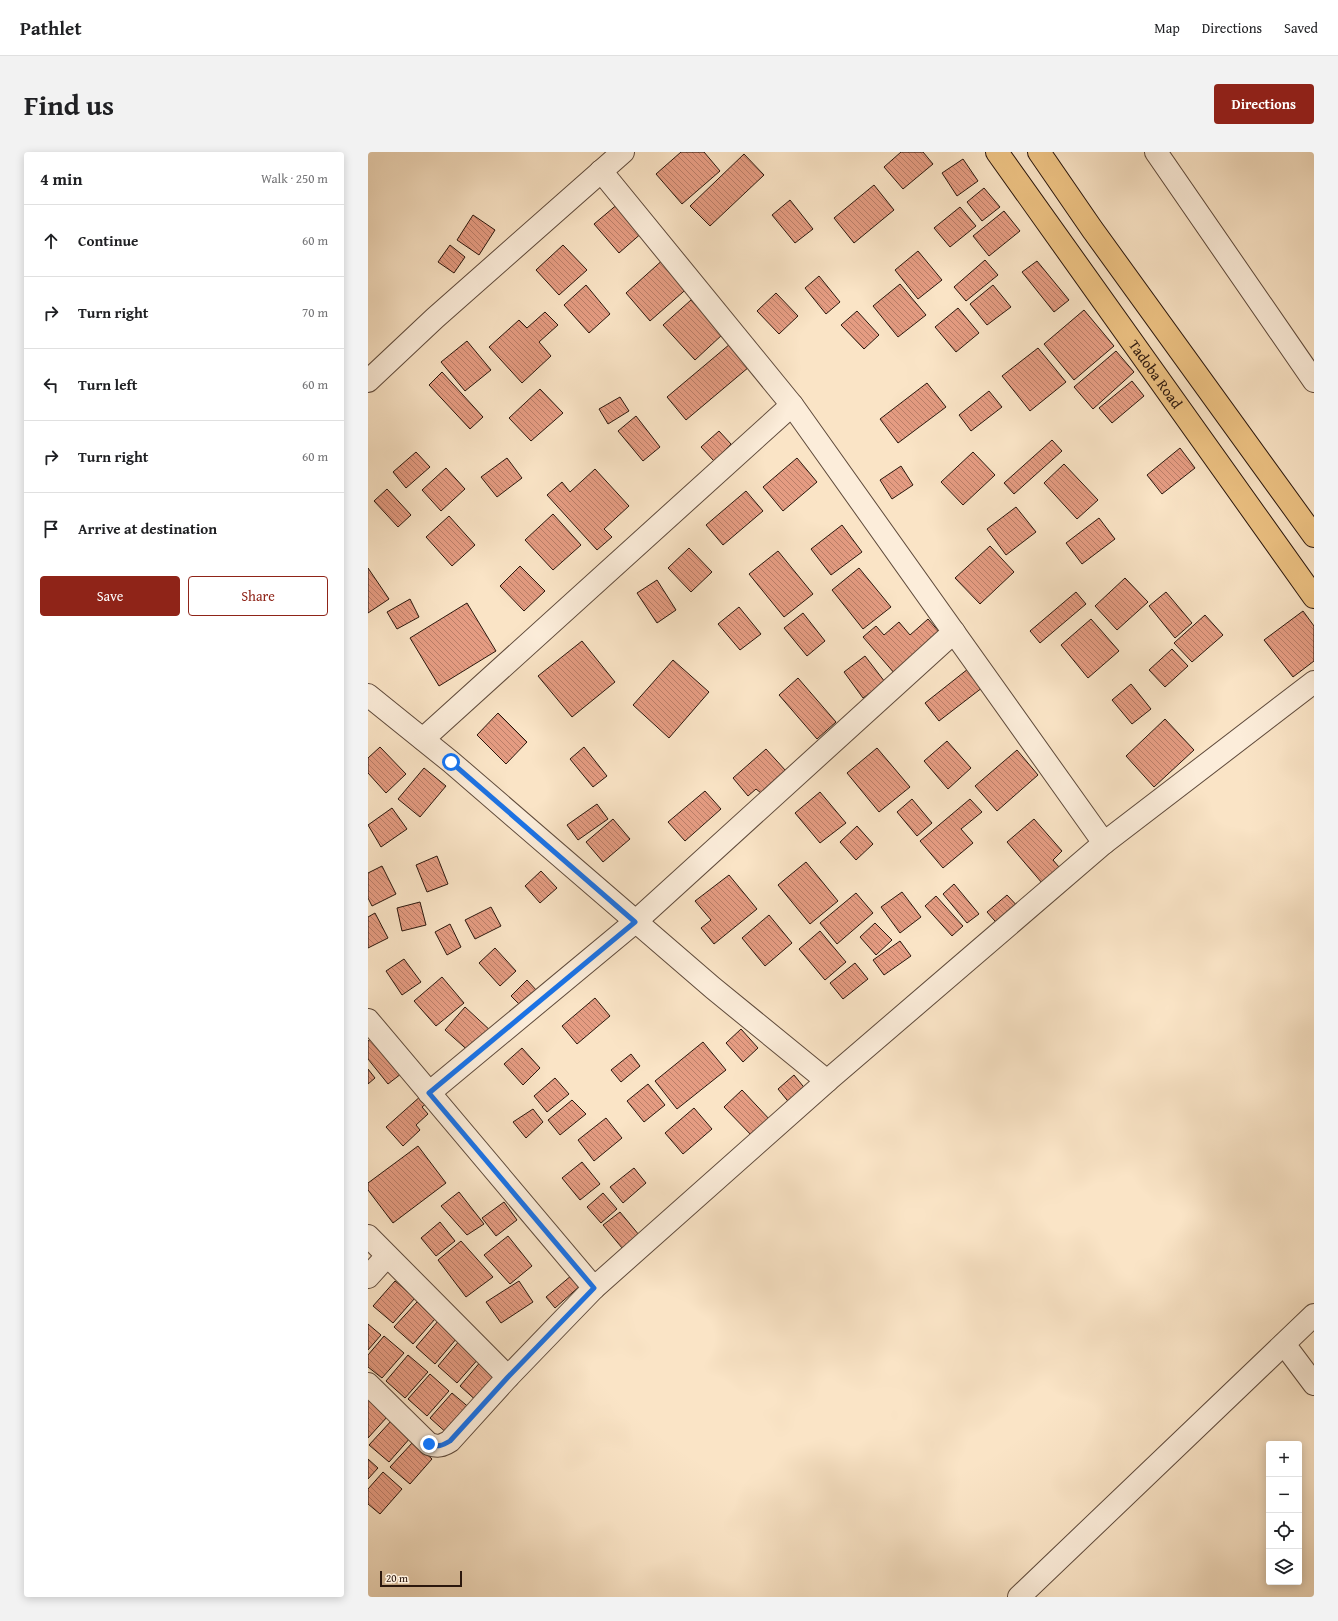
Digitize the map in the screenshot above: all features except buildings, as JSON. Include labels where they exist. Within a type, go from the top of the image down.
[{"type":"main road","name":"Tadoba Road","points":[[997,152],[1314,597]]},
{"type":"main road","points":[[1039,152],[1092,229],[1314,536]]},
{"type":"street","points":[[368,381],[435,318],[623,152]]},
{"type":"street","points":[[1156,152],[1314,381]]},
{"type":"street","points":[[601,171],[792,405],[1104,843]]},
{"type":"street","points":[[423,739],[792,405]]},
{"type":"street","points":[[429,1093],[635,922],[954,632]]},
{"type":"street","points":[[368,1384],[429,1444],[442,1446],[450,1441],[508,1377],[594,1288],[827,1081],[1104,843],[1314,682]]},
{"type":"street","points":[[368,695],[423,739],[713,988],[827,1081]]},
{"type":"street","points":[[368,1020],[594,1288]]},
{"type":"street","points":[[368,1236],[508,1377]]},
{"type":"street","points":[[368,1277],[387,1256]]},
{"type":"street","points":[[1019,1597],[1314,1314]]},
{"type":"street","points":[[1284,1344],[1314,1384]]},
{"type":"route","points":[[429,1444],[442,1446],[450,1441],[508,1377],[594,1288],[429,1093],[635,922],[451,762]]}]
